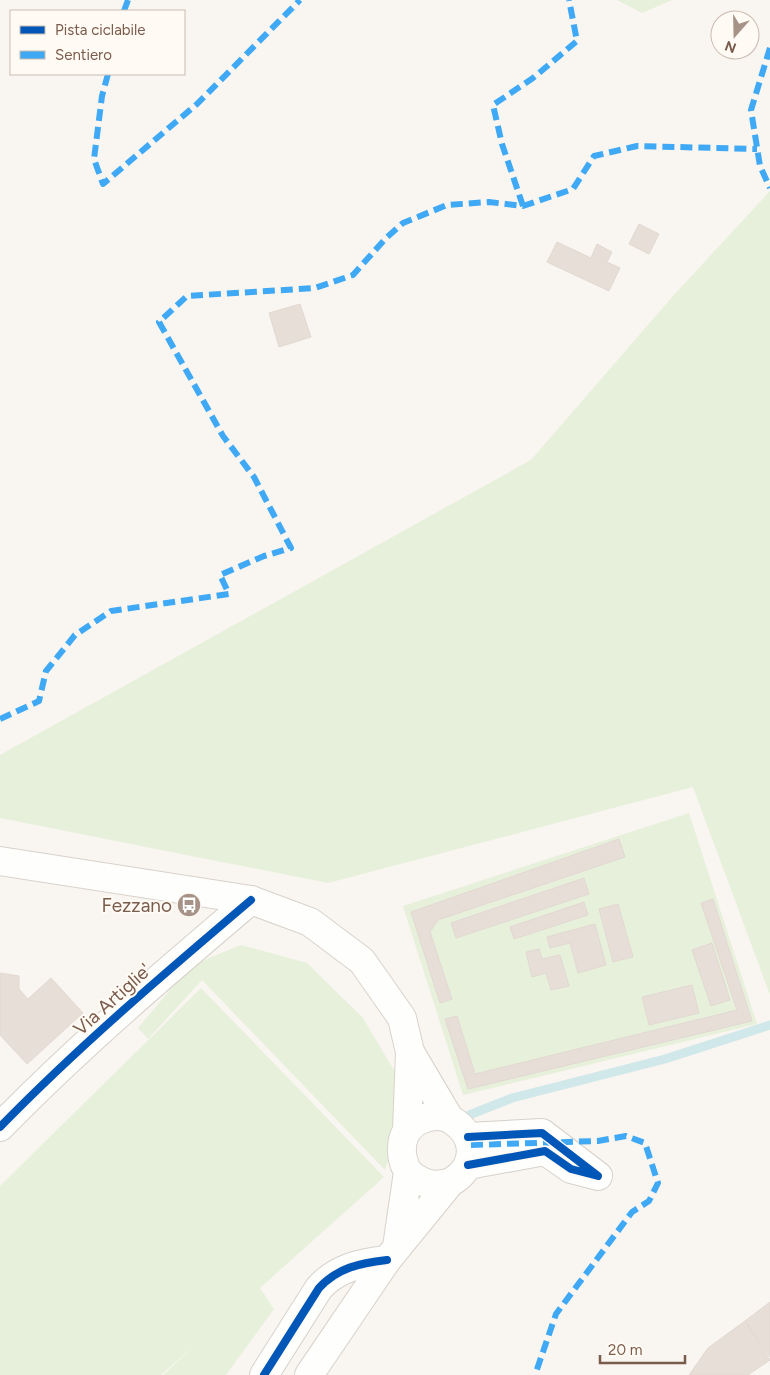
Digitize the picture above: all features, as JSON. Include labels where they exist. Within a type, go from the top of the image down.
[{"type":"main road","points":[[0,861],[251,900],[310,922],[362,961],[402,1018],[410,1052],[407,1130]]},
{"type":"main road","name":"Via Artiglie'","points":[[0,1127],[34,1092],[147,988],[251,900]]},
{"type":"main road","points":[[309,1375],[392,1254],[471,1157],[459,1128],[410,1052]]},
{"type":"main road","points":[[438,1116],[459,1128],[542,1133],[598,1176],[571,1169],[545,1151],[427,1184],[408,1172],[403,1163],[402,1140],[407,1130],[415,1122],[426,1117],[438,1116]]},
{"type":"main road","points":[[392,1254],[408,1172]]},
{"type":"main road","points":[[264,1375],[318,1288],[329,1277],[392,1254]]},
{"type":"green space","points":[[617,0],[672,0],[642,13]]},
{"type":"green space","points":[[770,191],[770,995],[693,787],[328,883],[0,818],[0,755],[531,460],[673,296]]},
{"type":"green space","points":[[689,813],[757,1024],[463,1095],[403,906]]},
{"type":"green space","points":[[241,945],[307,963],[363,1018],[395,1072],[404,1115],[385,1170],[202,980],[148,1039],[138,1028],[190,966]]},
{"type":"green space","points":[[201,988],[384,1177],[260,1288],[274,1309],[226,1375],[163,1375],[196,1344],[161,1375],[0,1375],[0,1186]]},
{"type":"building","points":[[639,224],[659,234],[649,254],[629,244]]},
{"type":"building","points":[[557,242],[591,258],[597,244],[612,252],[607,262],[620,268],[609,291],[547,262]]},
{"type":"building","points":[[300,304],[311,337],[279,347],[269,313]]},
{"type":"building","points":[[619,839],[625,857],[438,920],[430,932],[452,999],[440,1003],[411,912]]},
{"type":"building","points":[[584,878],[589,894],[456,938],[451,923]]},
{"type":"building","points":[[713,899],[752,1021],[468,1089],[445,1019],[457,1016],[475,1074],[737,1010],[701,903]]},
{"type":"building","points":[[584,902],[588,915],[514,939],[510,927]]},
{"type":"building","points":[[618,904],[633,957],[613,962],[599,909]]},
{"type":"building","points":[[595,924],[606,965],[578,973],[570,943],[550,948],[547,937]]},
{"type":"building","points":[[712,943],[730,1000],[711,1006],[692,950]]},
{"type":"building","points":[[539,949],[542,959],[560,955],[569,986],[551,990],[546,973],[532,977],[526,952]]},
{"type":"building","points":[[0,973],[19,976],[19,989],[28,999],[51,978],[83,1013],[27,1064],[0,1035]]},
{"type":"building","points":[[692,985],[699,1013],[649,1025],[642,997]]},
{"type":"building","points":[[770,1302],[770,1357],[745,1321]]},
{"type":"building","points":[[745,1321],[770,1360],[748,1375],[689,1375],[708,1348]]},
{"type":"waterway","points":[[469,1115],[512,1098],[665,1059],[770,1025]]},
{"type":"marked path","points":[[124,10],[128,0]]},
{"type":"marked path","points":[[108,75],[102,96],[94,159],[103,184],[197,104],[300,0]]},
{"type":"marked path","points":[[523,206],[502,144],[493,105],[533,78],[577,41],[569,0]]},
{"type":"marked path","points":[[770,48],[751,110],[760,166],[770,188]]},
{"type":"marked path","points":[[0,719],[39,701],[46,671],[75,635],[111,611],[229,594],[220,575],[264,556],[291,548],[254,477],[223,436],[159,322],[187,296],[315,288],[353,275],[386,238],[403,223],[447,205],[489,202],[523,206],[573,189],[594,156],[637,146],[757,149]]},
{"type":"marked path","points":[[471,1145],[598,1141],[626,1136],[645,1143],[658,1183],[649,1201],[632,1212],[556,1314],[535,1375]]},
{"type":"cycle path","points":[[0,1127],[91,1039],[251,900]]},
{"type":"cycle path","points":[[468,1137],[542,1133],[598,1176],[571,1169],[545,1151],[468,1165]]},
{"type":"cycle path","points":[[264,1375],[319,1288],[326,1281],[341,1271],[368,1263],[387,1260]]},
{"type":"place","name":"Fezzano","points":[[189,905]]}]
